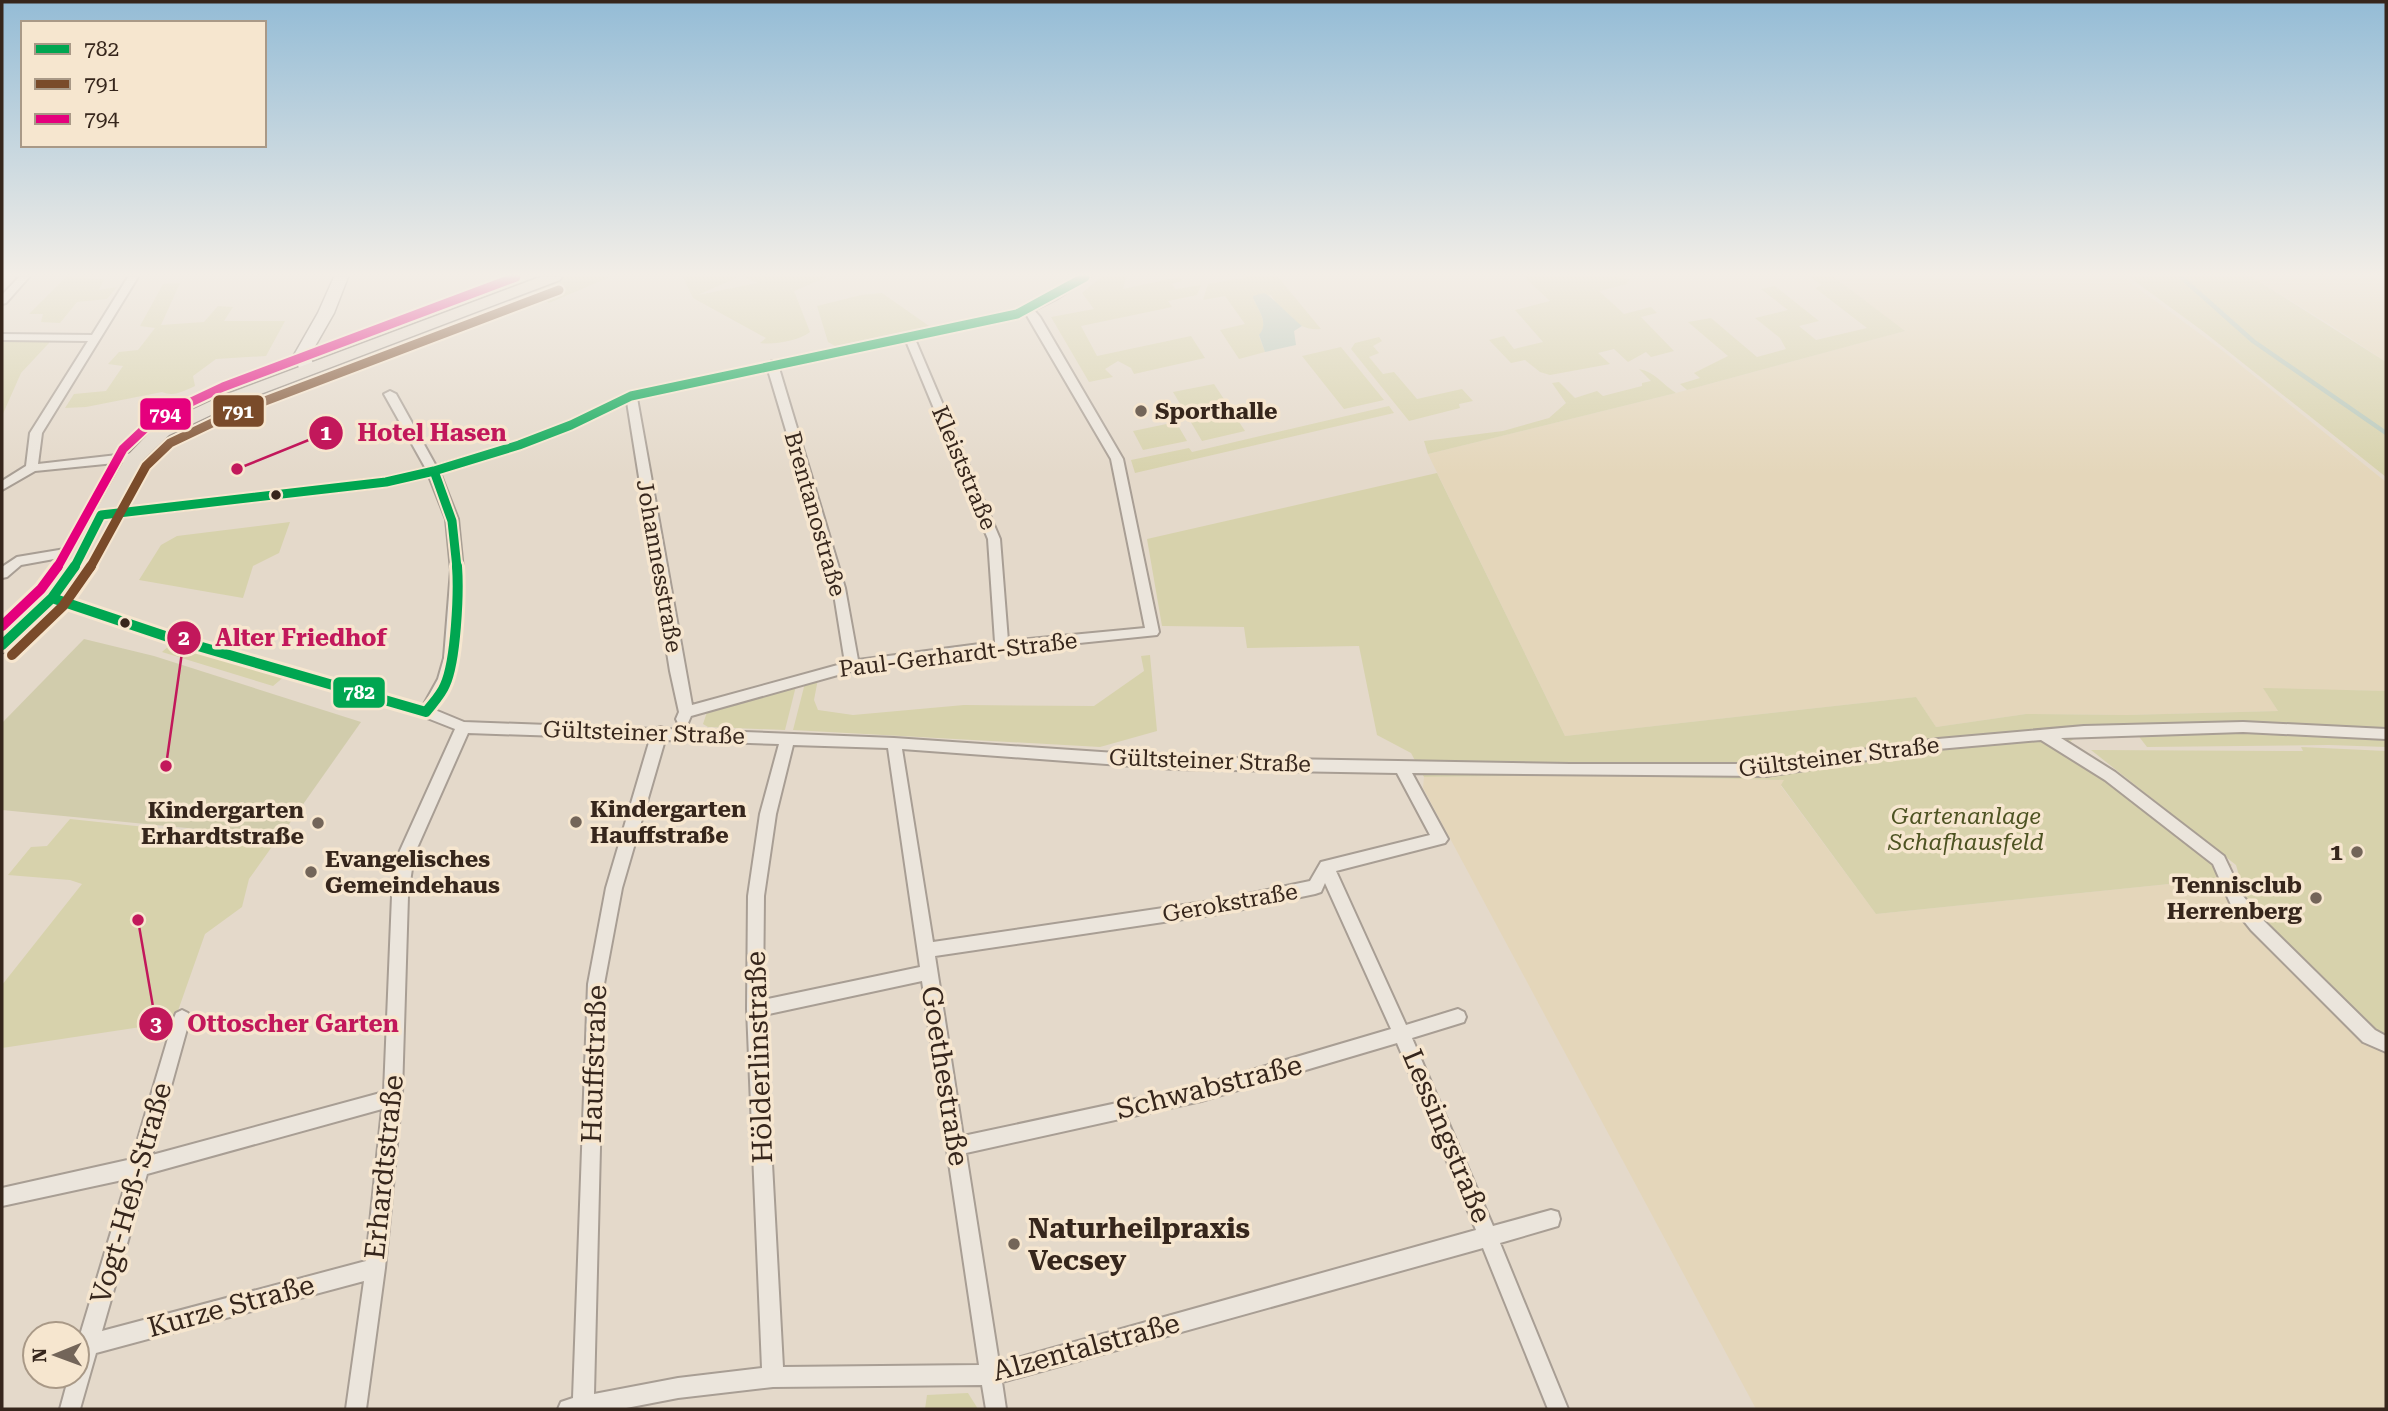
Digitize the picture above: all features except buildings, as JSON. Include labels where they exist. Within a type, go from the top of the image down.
[{"type":"main road","points":[[307,370],[302,355],[308,343]]},
{"type":"main road","points":[[318,343],[320,351],[330,361]]},
{"type":"main road","points":[[2,645],[52,598],[83,550],[135,457],[170,426],[228,400],[378,343]]},
{"type":"street","points":[[32,468],[37,433],[93,343]]},
{"type":"street","points":[[101,515],[386,482],[434,471],[519,445],[571,425],[631,396],[876,343]]},
{"type":"street","name":"Kleiststraße","points":[[912,343],[994,539],[1002,646]]},
{"type":"street","name":"Paul-Gerhardt-Straße","points":[[687,712],[852,666],[1002,646],[1152,632],[1117,459],[1050,343]]},
{"type":"street","name":"Brentanostraße","points":[[772,364],[839,589],[852,666]]},
{"type":"street","points":[[390,394],[434,471],[452,521],[458,580],[452,654],[445,685],[426,712]]},
{"type":"street","name":"Johannesstraße","points":[[631,396],[677,671],[687,712]]},
{"type":"street","points":[[2,486],[32,468],[135,457]]},
{"type":"street","points":[[2,574],[17,561],[83,550]]},
{"type":"street","name":"Gültsteiner Straße","points":[[52,598],[174,639],[426,712],[463,727],[894,743],[1175,763],[1766,770],[1938,744],[2042,734],[2243,727],[2386,734]]},
{"type":"street","points":[[667,733],[687,712]]},
{"type":"street","name":"Erhardtstraße","points":[[356,1409],[375,1268],[393,1098],[400,896],[406,855],[463,727]]},
{"type":"street","name":"Hauffstraße","points":[[576,1407],[596,984],[604,923],[623,844],[667,733]]},
{"type":"street","points":[[2042,734],[2110,775],[2219,860],[2237,900],[2257,925],[2370,1036],[2386,1044]]},
{"type":"street","name":"Hölderlinstraße","points":[[773,1377],[755,1009],[756,896],[768,814],[787,739]]},
{"type":"street","name":"Goethestraße","points":[[894,743],[996,1409]]},
{"type":"street","name":"Gerokstraße","points":[[925,950],[1224,906],[1315,887],[1326,867],[1440,839],[1401,767]]},
{"type":"street","name":"Lessingstraße","points":[[1326,867],[1403,1034],[1558,1409]]},
{"type":"street","points":[[755,1009],[928,973]]},
{"type":"street","name":"Schwabstraße","points":[[956,1146],[1201,1093],[1458,1017]]},
{"type":"street","name":"Vogt-Heß-Straße","points":[[91,1331],[182,1018]]},
{"type":"street","points":[[2,1197],[139,1167],[393,1098]]},
{"type":"street","name":"Alzentalstraße","points":[[576,1407],[678,1388],[773,1377],[992,1376],[1551,1219]]},
{"type":"street","name":"Kurze Straße","points":[[91,1344],[375,1268]]},
{"type":"street","name":"Vogt-Heß-Straße","points":[[69,1409],[74,1390]]},
{"type":"shaded area","points":[[1262,343],[1296,343],[1296,345],[1265,352]]},
{"type":"shaded area","points":[[1860,343],[2212,343],[2386,482],[2386,691],[2264,689],[2278,711],[2127,715],[2026,714],[1936,727],[1916,697],[1565,736],[1428,454],[1676,393]]},
{"type":"shaded area","points":[[2357,343],[2386,343],[2386,362]]},
{"type":"shaded area","points":[[84,639],[154,656],[361,722],[280,837],[2,810],[2,723]]},
{"type":"shaded area","points":[[1579,775],[1785,780],[1781,786],[1876,914],[2218,879],[2260,938],[2365,1039],[2386,1050],[2386,1409],[1756,1409],[1423,788],[1424,777]]},
{"type":"green space","points":[[2,343],[49,343],[21,373],[2,416]]},
{"type":"green space","points":[[144,343],[273,343],[266,356],[216,359],[193,376],[195,386],[179,393],[162,392],[86,407],[65,408],[74,394],[106,391],[123,366],[108,364],[119,352],[138,350]]},
{"type":"green space","points":[[829,343],[850,343],[835,346]]},
{"type":"green space","points":[[1066,343],[1090,343],[1097,356],[1159,343],[1195,343],[1205,358],[1134,374],[1131,368],[1118,361],[1105,369],[1113,377],[1089,382]]},
{"type":"green space","points":[[1228,343],[1262,343],[1265,352],[1239,359]]},
{"type":"green space","points":[[1355,343],[1379,343],[1373,346],[1379,353],[1369,357],[1383,374],[1394,372],[1417,399],[1462,389],[1473,401],[1459,404],[1460,408],[1409,421],[1351,349]]},
{"type":"green space","points":[[1492,343],[1509,343],[1514,349],[1539,343],[1666,343],[1674,351],[1651,357],[1646,352],[1628,362],[1614,349],[1598,353],[1610,364],[1550,375],[1540,372],[1525,360],[1511,363]]},
{"type":"green space","points":[[1713,343],[1740,343],[1757,357],[1786,349],[1783,343],[1861,343],[1687,390],[1680,384],[1700,378],[1694,373],[1728,356]]},
{"type":"green space","points":[[2218,343],[2356,343],[2386,362],[2386,477]]},
{"type":"green space","points":[[1341,347],[1384,400],[1344,409],[1302,356]]},
{"type":"green space","points":[[1639,369],[1654,376],[1676,393],[1428,454],[1424,441],[1503,431],[1549,418],[1566,403],[1552,383],[1559,382],[1575,398],[1597,391],[1603,396],[1651,381]]},
{"type":"green space","points":[[1214,384],[1245,431],[1202,441],[1173,392]]},
{"type":"green space","points":[[1389,406],[1394,413],[1135,473],[1131,460],[1189,448],[1192,452]]},
{"type":"green space","points":[[1176,422],[1187,441],[1143,450],[1133,431]]},
{"type":"green space","name":"Gartenanlage Schafhausfeld","points":[[1437,473],[1565,736],[1916,697],[1936,727],[2026,714],[2127,715],[2278,711],[2263,688],[2386,691],[2386,747],[2147,747],[2137,734],[2078,735],[2070,742],[2232,865],[2218,879],[1876,914],[1781,785],[1784,780],[1579,775],[1424,777],[1411,753],[1377,735],[1359,646],[1247,648],[1244,627],[1162,626],[1147,539]]},
{"type":"green space","points":[[290,522],[279,553],[253,566],[243,598],[139,580],[161,545],[177,536]]},
{"type":"green space","points":[[172,643],[285,676],[273,686],[162,652]]},
{"type":"green space","points":[[1150,655],[1157,731],[1100,747],[793,730],[805,683],[818,679],[814,700],[818,710],[853,715],[964,705],[1094,706],[1144,671],[1141,656]]},
{"type":"green space","points":[[796,686],[785,730],[708,727],[703,724],[707,712],[714,708]]},
{"type":"green space","name":"Tennisclub Herrenberg","points":[[2301,747],[2386,751],[2386,1039],[2376,1034],[2247,904],[2236,865],[2091,750],[2303,751]]},
{"type":"green space","points":[[70,819],[276,841],[249,879],[242,907],[205,934],[174,1022],[2,1048],[2,985],[82,884],[70,880],[8,875],[31,847],[47,846]]},
{"type":"green space","points":[[968,1393],[978,1409],[925,1409],[927,1395]]},
{"type":"waterway","points":[[2256,343],[2386,433]]},
{"type":"transit line","name":"794","points":[[2,626],[41,589],[60,563],[123,449],[155,419],[223,387],[341,343]]},
{"type":"transit line","name":"791","points":[[12,655],[63,606],[84,578],[146,466],[170,443],[233,413],[419,343]]},
{"type":"transit line","name":"782","points":[[2,645],[52,598],[72,571],[101,515],[386,482],[434,471],[519,445],[571,425],[631,396],[881,343]]},
{"type":"transit line","name":"782","points":[[52,598],[174,639],[426,712],[445,685],[452,654],[458,580],[452,521],[434,471]]},
{"type":"place","name":"Sporthalle","points":[[1141,411]]},
{"type":"place","name":"Hotel Hasen","points":[[237,469]]},
{"type":"place","name":"Alter Friedhof","points":[[166,766]]},
{"type":"place","name":"Kindergarten Hauffstraße","points":[[576,822]]},
{"type":"place","name":"Kindergarten Erhardtstraße","points":[[318,823]]},
{"type":"place","name":"1","points":[[2357,852]]},
{"type":"place","name":"Evangelisches Gemeindehaus","points":[[311,872]]},
{"type":"place","name":"Tennisclub Herrenberg","points":[[2316,898]]},
{"type":"place","name":"Ottoscher Garten","points":[[138,920]]},
{"type":"place","name":"Naturheilpraxis Vecsey","points":[[1014,1244]]}]
